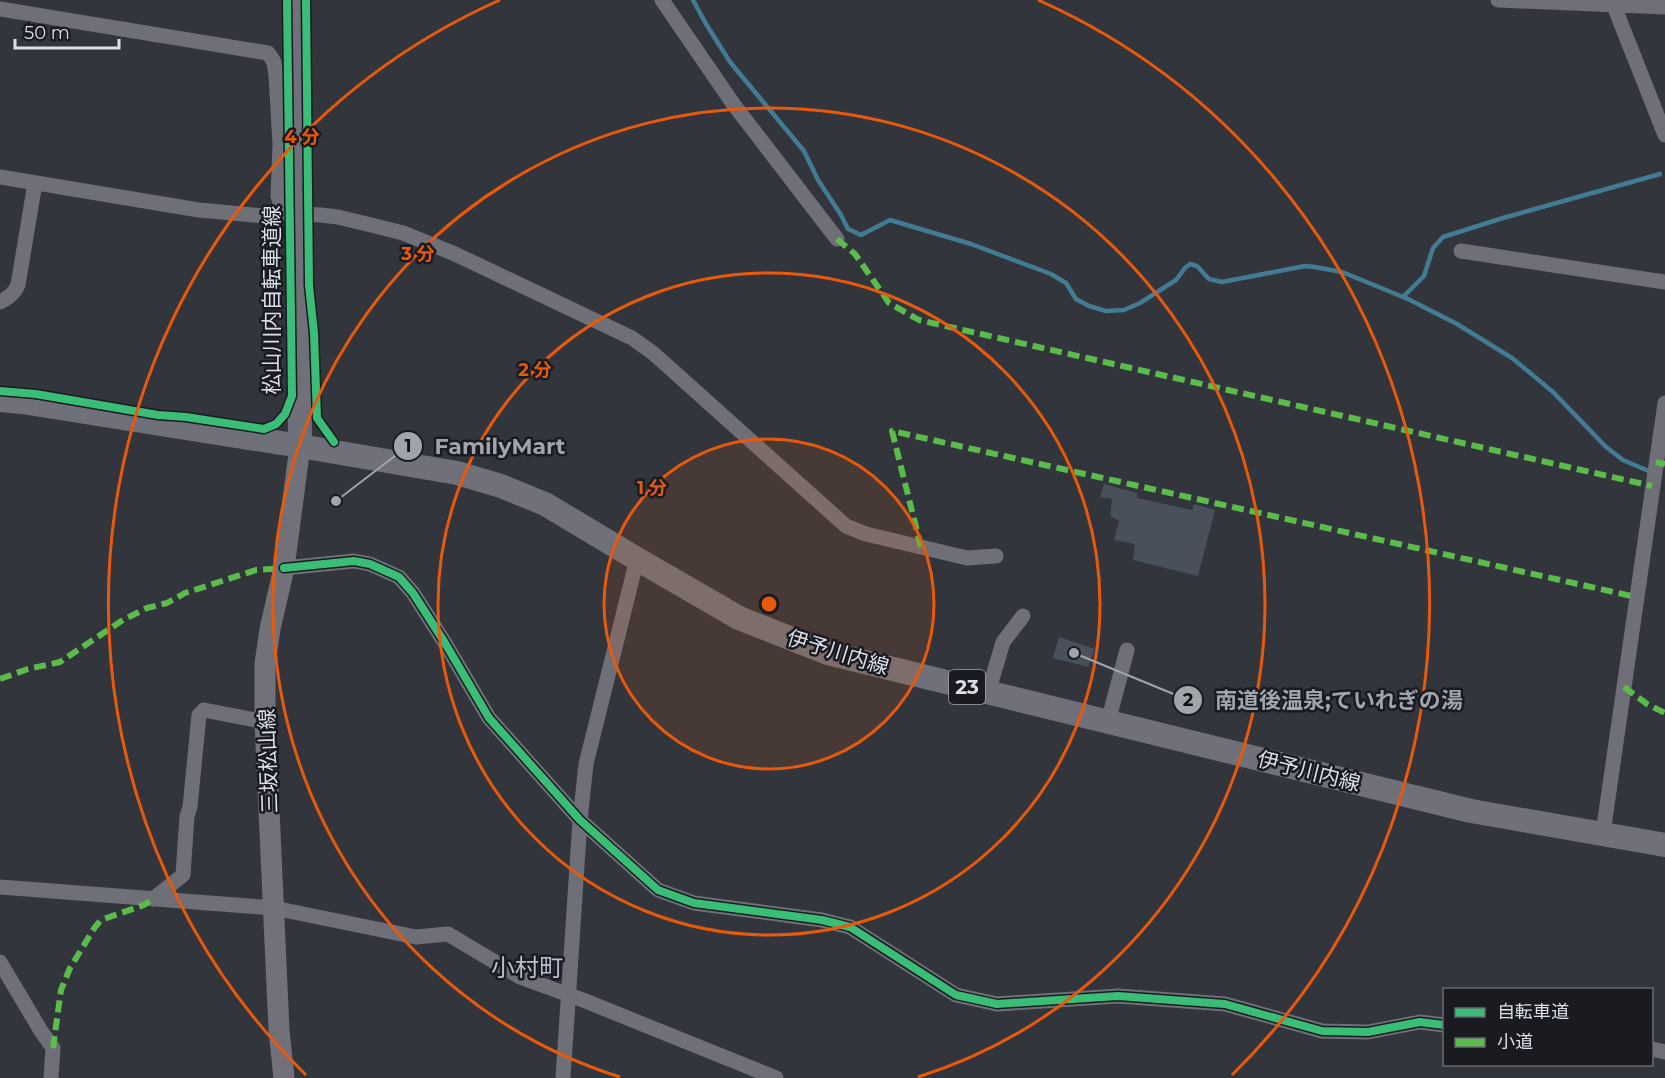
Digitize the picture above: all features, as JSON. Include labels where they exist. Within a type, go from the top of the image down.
[{"type":"main road","points":[[297,0],[291,214],[300,446]]},
{"type":"main road","name":"伊予川内線","points":[[0,400],[300,446],[457,473],[501,486],[545,504],[739,618],[828,652],[1471,811],[1665,845]]},
{"type":"main road","name":"三坂松山線","points":[[284,1078],[279,1030],[265,722],[265,664],[270,629],[284,567],[300,446]]},
{"type":"street","points":[[662,0],[734,105],[837,239]]},
{"type":"street","points":[[1498,0],[1665,7]]},
{"type":"street","points":[[1614,6],[1665,135]]},
{"type":"street","points":[[0,9],[268,53],[274,62],[276,76],[280,144],[278,196],[291,214]]},
{"type":"street","points":[[0,177],[199,210],[264,216],[291,214],[338,217],[403,233],[455,254],[632,338],[653,353],[846,526],[866,534],[967,558],[996,556]]},
{"type":"street","points":[[0,302],[7,299],[18,285],[35,183]]},
{"type":"street","points":[[1461,251],[1665,282]]},
{"type":"street","points":[[1603,833],[1665,403]]},
{"type":"street","points":[[563,1078],[580,820],[586,764],[637,559]]},
{"type":"street","points":[[284,567],[354,561],[370,564],[399,577],[420,603],[489,718],[580,820],[658,890],[694,903],[822,920],[850,927],[956,995],[997,1004],[1118,996],[1225,1004],[1322,1031],[1368,1032],[1420,1022],[1443,1025]]},
{"type":"street","points":[[988,693],[1003,642],[1023,616]]},
{"type":"street","points":[[1108,722],[1127,650]]},
{"type":"street","points":[[153,899],[183,875],[187,816],[190,807],[199,715],[204,710],[265,722]]},
{"type":"street","points":[[0,887],[274,908],[416,937],[448,934],[519,977],[583,1000],[776,1078]]},
{"type":"street","points":[[0,962],[53,1048],[51,1078]]},
{"type":"building","points":[[1104,484],[1137,493],[1137,498],[1192,510],[1194,504],[1215,510],[1198,576],[1133,560],[1135,544],[1114,540],[1119,521],[1110,516],[1112,499],[1100,497]]},
{"type":"building","points":[[1059,637],[1095,649],[1088,667],[1053,658]]},
{"type":"waterway","points":[[693,0],[730,62],[804,151],[818,180],[848,229],[861,235],[890,220],[971,244],[1051,274],[1066,283],[1076,299],[1106,311],[1124,310],[1140,303],[1176,280],[1190,264],[1197,266],[1209,279],[1222,282],[1305,266],[1342,272],[1408,299],[1457,324],[1512,358],[1553,392],[1606,447],[1623,460],[1651,472]]},
{"type":"waterway","points":[[1403,297],[1424,276],[1433,248],[1443,237],[1660,174]]},
{"type":"marked path","points":[[837,239],[855,254],[889,303],[919,320],[1652,486]]},
{"type":"marked path","points":[[921,547],[892,431],[1636,597]]},
{"type":"marked path","points":[[1656,462],[1665,464]]},
{"type":"marked path","points":[[0,679],[28,669],[60,662],[123,620],[147,608],[167,603],[185,593],[256,570],[284,568]]},
{"type":"marked path","points":[[1624,687],[1647,704],[1665,713]]},
{"type":"marked path","points":[[53,1048],[61,990],[70,968],[95,927],[101,920],[144,905],[153,899]]},
{"type":"cycle path","name":"松山川内自転車道線","points":[[0,391],[36,394],[158,415],[264,429],[276,424],[285,414],[292,396],[287,0]]},
{"type":"cycle path","points":[[306,0],[309,285],[314,333],[317,418],[334,442]]},
{"type":"cycle path","points":[[284,568],[354,561],[370,564],[399,577],[413,593],[445,643],[489,718],[580,820],[658,890],[694,903],[822,920],[850,927],[956,995],[997,1004],[1118,996],[1225,1004],[1322,1031],[1368,1032],[1420,1022],[1443,1025]]},
{"type":"place","name":"FamilyMart","points":[[336,501]]},
{"type":"place","name":"南道後温泉;ていれぎの湯","points":[[1074,653]]},
{"type":"district","name":"小村町","points":[[527,967]]}]
